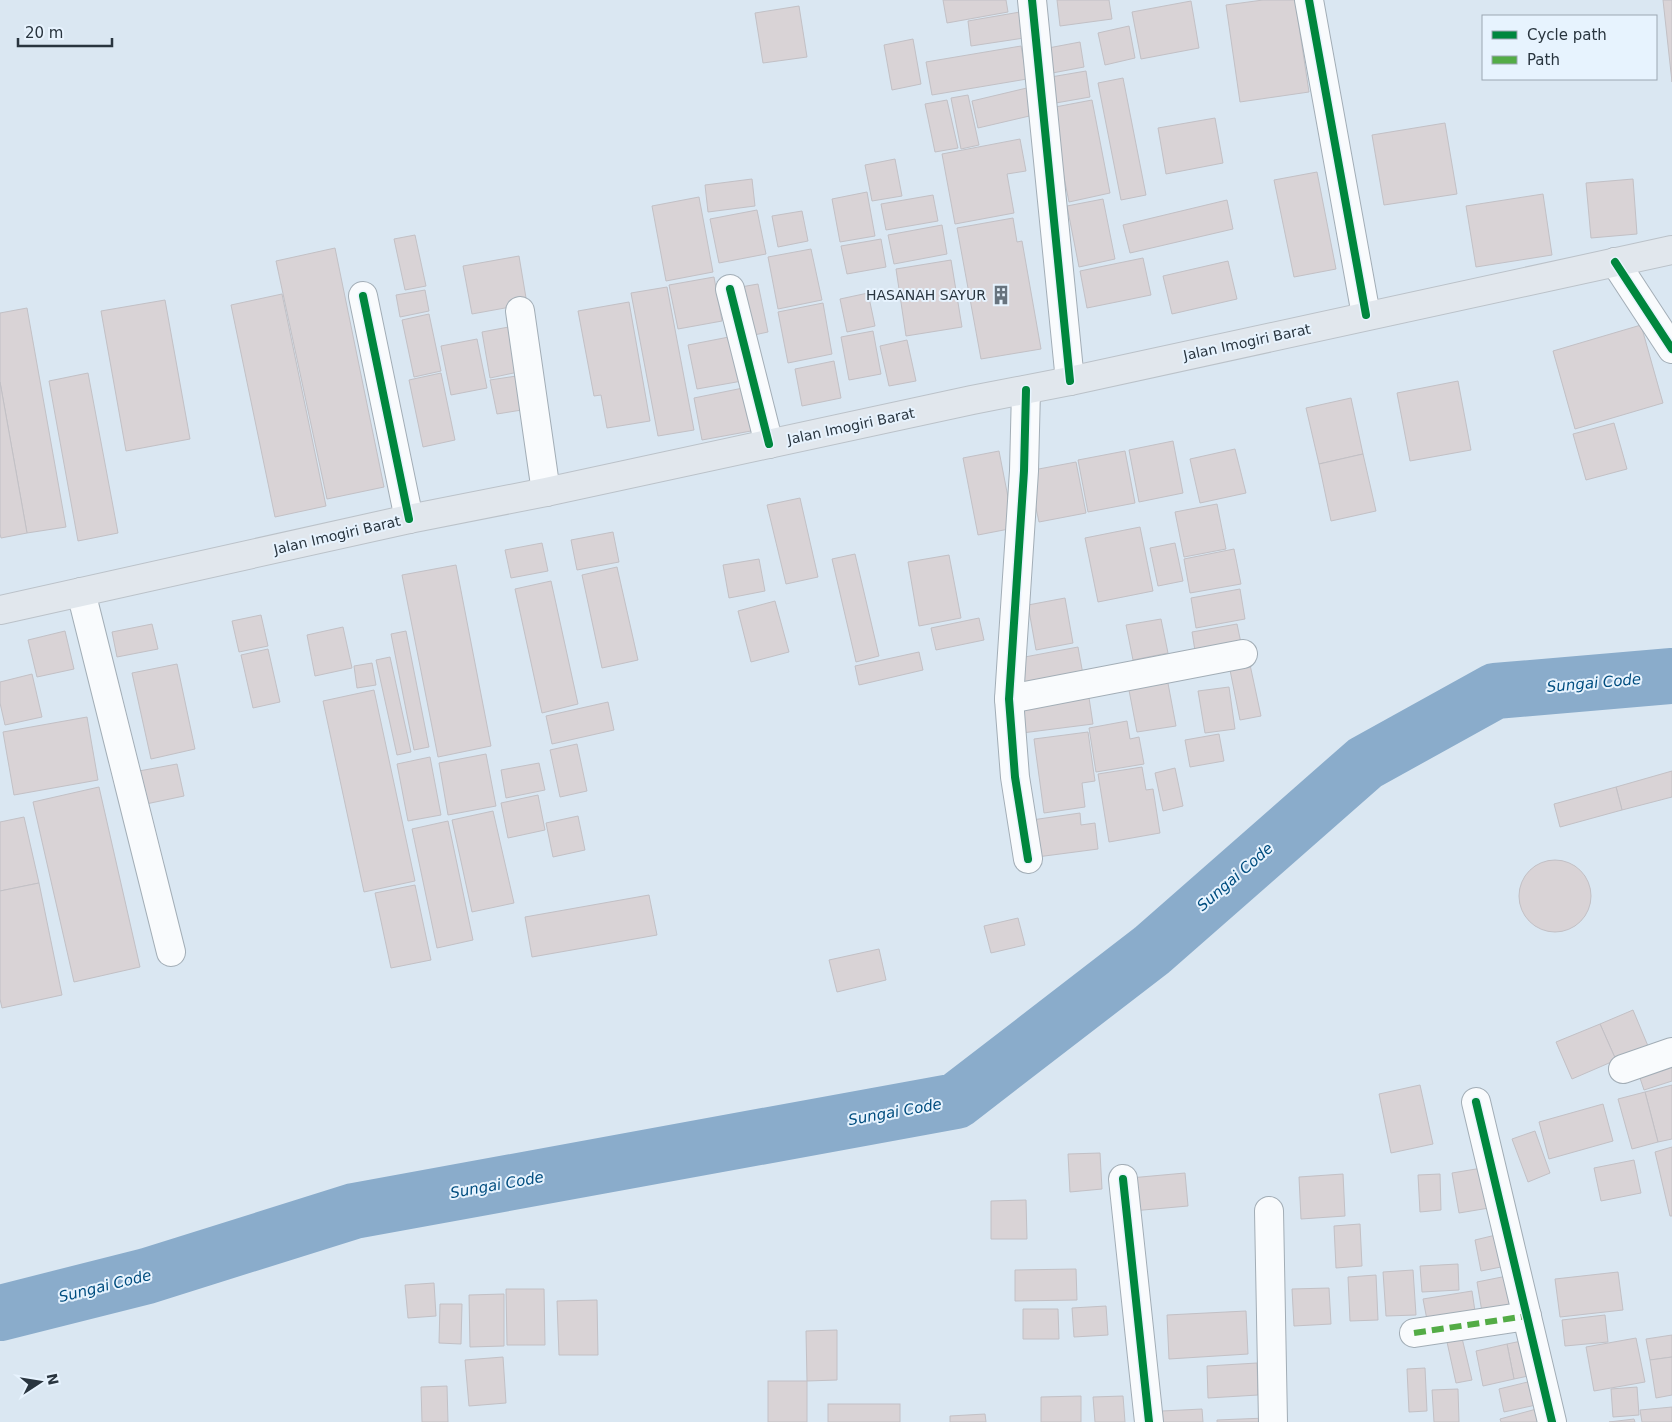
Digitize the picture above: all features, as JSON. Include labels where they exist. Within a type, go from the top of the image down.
[{"type":"main road","name":"Jalan Imogiri Barat","points":[[0,610],[409,519],[546,492],[972,400],[1070,381],[1672,250]]},
{"type":"street","points":[[1032,0],[1070,381]]},
{"type":"street","points":[[1309,0],[1366,316]]},
{"type":"street","points":[[1615,262],[1672,349]]},
{"type":"street","points":[[730,289],[768,444]]},
{"type":"street","points":[[363,296],[409,519]]},
{"type":"street","points":[[520,311],[546,492]]},
{"type":"street","points":[[1026,390],[1024,471],[1009,699],[1015,777],[1028,859]]},
{"type":"street","points":[[81,592],[170,952]]},
{"type":"street","points":[[1009,699],[1243,654]]},
{"type":"street","points":[[1623,1069],[1672,1052]]},
{"type":"street","points":[[1476,1102],[1552,1422]]},
{"type":"street","points":[[1123,1179],[1149,1422]]},
{"type":"street","points":[[1269,1211],[1273,1422]]},
{"type":"street","points":[[1414,1333],[1527,1316]]},
{"type":"building","points":[[943,0],[1006,0],[1008,12],[947,23]]},
{"type":"building","points":[[1057,0],[1109,0],[1112,19],[1060,26]]},
{"type":"building","points":[[1263,0],[1295,0],[1309,92],[1240,102],[1226,5]]},
{"type":"building","points":[[1663,0],[1672,0],[1672,82]]},
{"type":"building","points":[[1191,1],[1199,48],[1141,59],[1132,12]]},
{"type":"building","points":[[799,6],[807,57],[763,63],[755,13]]},
{"type":"building","points":[[1020,12],[1024,38],[971,46],[968,21]]},
{"type":"building","points":[[1129,26],[1135,58],[1105,65],[1098,33]]},
{"type":"building","points":[[913,39],[921,84],[892,90],[884,45]]},
{"type":"building","points":[[1080,42],[1084,67],[1047,74],[1043,49]]},
{"type":"building","points":[[1021,46],[1027,79],[932,95],[926,62]]},
{"type":"building","points":[[1086,71],[1090,97],[1050,104],[1045,78]]},
{"type":"building","points":[[1123,78],[1146,195],[1121,200],[1098,83]]},
{"type":"building","points":[[1031,87],[1038,114],[978,128],[972,101]]},
{"type":"building","points":[[968,95],[979,145],[961,149],[951,98]]},
{"type":"building","points":[[947,100],[958,148],[935,152],[925,104]]},
{"type":"building","points":[[1092,100],[1110,193],[1069,202],[1050,108]]},
{"type":"building","points":[[1215,118],[1223,163],[1166,174],[1158,128]]},
{"type":"building","points":[[1445,123],[1457,194],[1384,205],[1372,135]]},
{"type":"building","points":[[1020,139],[1026,171],[1007,174],[1014,213],[955,224],[942,154]]},
{"type":"building","points":[[895,159],[902,196],[872,201],[865,165]]},
{"type":"building","points":[[1317,172],[1336,269],[1294,277],[1274,180]]},
{"type":"building","points":[[752,179],[755,206],[708,212],[705,185]]},
{"type":"building","points":[[1633,179],[1637,234],[1591,238],[1586,183]]},
{"type":"building","points":[[867,192],[875,236],[840,242],[832,199]]},
{"type":"building","points":[[1543,194],[1552,255],[1476,267],[1466,206]]},
{"type":"building","points":[[933,195],[938,221],[886,230],[881,204]]},
{"type":"building","points":[[699,197],[713,272],[666,281],[652,206]]},
{"type":"building","points":[[1103,199],[1115,259],[1079,267],[1067,206]]},
{"type":"building","points":[[1227,200],[1233,229],[1130,253],[1123,225]]},
{"type":"building","points":[[757,210],[766,254],[719,263],[710,219]]},
{"type":"building","points":[[802,211],[808,241],[778,247],[772,216]]},
{"type":"building","name":"HASANAH SAYUR","points":[[1013,218],[1017,242],[1022,241],[1041,349],[981,359],[957,228]]},
{"type":"building","points":[[942,225],[947,254],[894,264],[888,235]]},
{"type":"building","points":[[415,235],[426,286],[405,290],[394,239]]},
{"type":"building","points":[[881,239],[886,267],[847,274],[841,246]]},
{"type":"building","points":[[335,248],[384,487],[327,499],[276,261]]},
{"type":"building","points":[[811,249],[822,300],[778,309],[768,257]]},
{"type":"building","points":[[519,256],[527,304],[472,314],[463,266]]},
{"type":"building","points":[[1143,258],[1151,295],[1087,308],[1080,271]]},
{"type":"building","points":[[951,260],[962,327],[906,336],[896,269]]},
{"type":"building","points":[[1228,261],[1237,299],[1172,314],[1163,276]]},
{"type":"building","points":[[714,277],[722,321],[678,329],[669,285]]},
{"type":"building","points":[[758,284],[768,332],[745,337],[735,288]]},
{"type":"building","points":[[667,287],[694,430],[658,436],[631,293]]},
{"type":"building","points":[[425,290],[429,311],[400,317],[396,295]]},
{"type":"building","points":[[868,293],[875,326],[847,332],[840,299]]},
{"type":"building","points":[[282,294],[326,506],[275,517],[231,305]]},
{"type":"building","points":[[165,300],[190,439],[126,451],[101,311]]},
{"type":"building","points":[[629,302],[650,421],[607,428],[601,395],[594,396],[578,311]]},
{"type":"building","points":[[823,303],[832,354],[788,363],[778,312]]},
{"type":"building","points":[[27,308],[66,527],[27,533],[0,382],[0,313]]},
{"type":"building","points":[[429,314],[441,371],[414,377],[402,320]]},
{"type":"building","points":[[1641,325],[1663,403],[1575,429],[1553,351]]},
{"type":"building","points":[[514,326],[523,371],[490,378],[482,332]]},
{"type":"building","points":[[873,331],[881,374],[849,380],[841,337]]},
{"type":"building","points":[[734,336],[742,381],[697,389],[688,345]]},
{"type":"building","points":[[477,339],[487,388],[451,395],[441,346]]},
{"type":"building","points":[[907,340],[916,381],[889,386],[880,346]]},
{"type":"building","points":[[834,361],[841,398],[802,406],[795,369]]},
{"type":"building","points":[[88,373],[118,533],[78,541],[49,381]]},
{"type":"building","points":[[441,373],[455,440],[423,447],[409,380]]},
{"type":"building","points":[[523,375],[528,409],[497,414],[490,380]]},
{"type":"building","points":[[1458,381],[1471,450],[1410,461],[1397,393]]},
{"type":"building","points":[[0,382],[27,533],[1,538],[0,534]]},
{"type":"building","points":[[743,388],[751,431],[702,440],[694,398]]},
{"type":"building","points":[[1351,398],[1363,454],[1319,464],[1306,408]]},
{"type":"building","points":[[1614,423],[1627,469],[1586,480],[1573,434]]},
{"type":"building","points":[[1173,441],[1183,493],[1139,502],[1129,450]]},
{"type":"building","points":[[1235,449],[1246,493],[1200,503],[1190,459]]},
{"type":"building","points":[[999,451],[1014,528],[978,535],[963,458]]},
{"type":"building","points":[[1125,451],[1135,503],[1088,512],[1078,460]]},
{"type":"building","points":[[1363,454],[1376,511],[1331,521],[1319,464]]},
{"type":"building","points":[[1076,462],[1086,513],[1039,522],[1028,471]]},
{"type":"building","points":[[800,498],[818,577],[786,584],[767,505]]},
{"type":"building","points":[[1217,504],[1226,549],[1184,557],[1175,512]]},
{"type":"building","points":[[1140,527],[1153,591],[1098,602],[1085,538]]},
{"type":"building","points":[[613,532],[619,562],[577,570],[571,540]]},
{"type":"building","points":[[542,543],[548,571],[511,578],[505,550]]},
{"type":"building","points":[[1175,543],[1183,581],[1158,586],[1150,548]]},
{"type":"building","points":[[1234,549],[1241,584],[1190,593],[1184,559]]},
{"type":"building","points":[[855,554],[879,656],[856,662],[832,559]]},
{"type":"building","points":[[949,555],[961,618],[919,626],[908,562]]},
{"type":"building","points":[[759,559],[765,591],[729,598],[723,565]]},
{"type":"building","points":[[456,565],[491,746],[438,757],[402,575]]},
{"type":"building","points":[[617,567],[638,660],[602,668],[582,575]]},
{"type":"building","points":[[551,581],[578,704],[542,713],[515,589]]},
{"type":"building","points":[[1240,589],[1245,619],[1196,628],[1191,598]]},
{"type":"building","points":[[1065,598],[1073,643],[1036,650],[1028,605]]},
{"type":"building","points":[[775,601],[789,652],[751,662],[738,611]]},
{"type":"building","points":[[261,615],[268,646],[239,652],[232,621]]},
{"type":"building","points":[[979,618],[984,640],[936,650],[931,628]]},
{"type":"building","points":[[1161,619],[1168,653],[1133,660],[1126,625]]},
{"type":"building","points":[[152,624],[158,649],[117,657],[112,632]]},
{"type":"building","points":[[1237,624],[1242,648],[1196,657],[1192,632]]},
{"type":"building","points":[[343,627],[352,668],[315,676],[307,635]]},
{"type":"building","points":[[65,631],[74,669],[37,677],[28,640]]},
{"type":"building","points":[[406,631],[429,747],[414,750],[391,634]]},
{"type":"building","points":[[1078,647],[1084,680],[1020,692],[1014,659]]},
{"type":"building","points":[[268,649],[280,702],[253,708],[241,655]]},
{"type":"building","points":[[919,652],[923,670],[859,685],[855,666]]},
{"type":"building","points":[[390,657],[411,752],[397,755],[376,660]]},
{"type":"building","points":[[1249,660],[1261,716],[1240,720],[1229,665]]},
{"type":"building","points":[[372,663],[376,685],[357,688],[354,666]]},
{"type":"building","points":[[177,664],[195,749],[151,759],[132,673]]},
{"type":"building","points":[[32,674],[42,717],[5,725],[0,703],[0,682]]},
{"type":"building","points":[[1167,678],[1176,726],[1137,732],[1128,685]]},
{"type":"building","points":[[1229,687],[1235,729],[1205,733],[1198,691]]},
{"type":"building","points":[[374,690],[415,881],[364,892],[323,701]]},
{"type":"building","points":[[1088,691],[1093,724],[1022,733],[1017,701]]},
{"type":"building","points":[[608,702],[614,730],[552,744],[546,716]]},
{"type":"building","points":[[87,717],[98,780],[14,795],[3,732]]},
{"type":"building","points":[[1127,721],[1130,739],[1139,737],[1144,764],[1096,772],[1089,728]]},
{"type":"building","points":[[1088,732],[1095,781],[1082,783],[1085,807],[1044,813],[1034,739]]},
{"type":"building","points":[[1219,734],[1224,761],[1190,767],[1185,740]]},
{"type":"building","points":[[577,744],[587,791],[560,797],[550,750]]},
{"type":"building","points":[[486,754],[496,806],[448,815],[439,763]]},
{"type":"building","points":[[430,757],[441,815],[408,821],[397,764]]},
{"type":"building","points":[[539,763],[545,790],[506,798],[501,770]]},
{"type":"building","points":[[177,764],[184,796],[146,804],[139,771]]},
{"type":"building","points":[[1142,767],[1146,790],[1153,789],[1160,833],[1109,842],[1098,774]]},
{"type":"building","points":[[1175,768],[1183,806],[1163,811],[1155,773]]},
{"type":"building","points":[[1672,771],[1672,797],[1622,810],[1616,787]]},
{"type":"building","points":[[99,787],[140,967],[74,982],[33,802]]},
{"type":"building","points":[[1616,787],[1622,810],[1560,827],[1554,804]]},
{"type":"building","points":[[538,795],[545,830],[508,838],[501,803]]},
{"type":"building","points":[[493,811],[514,903],[472,912],[452,820]]},
{"type":"building","points":[[1080,813],[1081,825],[1095,823],[1098,849],[1037,857],[1032,820]]},
{"type":"building","points":[[578,816],[585,850],[553,857],[546,823]]},
{"type":"building","points":[[24,817],[39,883],[0,891],[0,822]]},
{"type":"building","points":[[448,821],[473,940],[437,948],[412,829]]},
{"type":"building","points":[[1555,860],[1575,866],[1585,876],[1591,896],[1585,916],[1575,926],[1555,932],[1535,926],[1525,916],[1519,896],[1525,876],[1535,866]]},
{"type":"building","points":[[39,883],[62,995],[2,1008],[0,999],[0,891]]},
{"type":"building","points":[[415,885],[431,960],[391,968],[375,893]]},
{"type":"building","points":[[649,895],[657,935],[532,957],[525,917]]},
{"type":"building","points":[[1018,918],[1025,945],[991,953],[984,926]]},
{"type":"building","points":[[879,949],[886,980],[837,992],[829,960]]},
{"type":"building","points":[[1633,1010],[1648,1046],[1616,1060],[1600,1024]]},
{"type":"building","points":[[1600,1024],[1616,1060],[1572,1079],[1556,1042]]},
{"type":"building","points":[[1672,1061],[1672,1081],[1644,1090],[1638,1072]]},
{"type":"building","points":[[1420,1085],[1433,1144],[1391,1153],[1379,1094]]},
{"type":"building","points":[[1672,1085],[1672,1139],[1658,1142],[1645,1092]]},
{"type":"building","points":[[1645,1092],[1658,1142],[1632,1149],[1618,1099]]},
{"type":"building","points":[[1603,1104],[1613,1141],[1549,1159],[1539,1122]]},
{"type":"building","points":[[1535,1131],[1550,1173],[1528,1182],[1512,1139]]},
{"type":"building","points":[[1672,1147],[1672,1216],[1670,1216],[1655,1152]]},
{"type":"building","points":[[1100,1153],[1102,1189],[1070,1192],[1068,1154]]},
{"type":"building","points":[[1634,1160],[1641,1193],[1601,1201],[1594,1168]]},
{"type":"building","points":[[1488,1167],[1495,1207],[1459,1213],[1452,1173]]},
{"type":"building","points":[[1185,1173],[1188,1206],[1132,1211],[1130,1178]]},
{"type":"building","points":[[1343,1174],[1345,1216],[1301,1219],[1299,1177]]},
{"type":"building","points":[[1440,1174],[1441,1210],[1420,1212],[1418,1175]]},
{"type":"building","points":[[1026,1200],[1027,1239],[991,1239],[991,1201]]},
{"type":"building","points":[[1360,1224],[1362,1266],[1336,1268],[1334,1226]]},
{"type":"building","points":[[1500,1234],[1506,1266],[1481,1271],[1475,1240]]},
{"type":"building","points":[[1458,1264],[1459,1290],[1422,1292],[1420,1266]]},
{"type":"building","points":[[1076,1269],[1077,1300],[1015,1301],[1015,1270]]},
{"type":"building","points":[[1413,1270],[1416,1315],[1386,1316],[1383,1272]]},
{"type":"building","points":[[1618,1272],[1623,1310],[1560,1317],[1555,1279]]},
{"type":"building","points":[[1376,1275],[1378,1320],[1350,1321],[1348,1277]]},
{"type":"building","points":[[1507,1276],[1514,1312],[1483,1318],[1477,1282]]},
{"type":"building","points":[[434,1283],[436,1316],[408,1318],[405,1285]]},
{"type":"building","points":[[1329,1288],[1331,1324],[1294,1326],[1292,1289]]},
{"type":"building","points":[[506,1289],[544,1289],[545,1345],[507,1345]]},
{"type":"building","points":[[1472,1291],[1476,1318],[1428,1325],[1423,1299]]},
{"type":"building","points":[[504,1294],[504,1346],[470,1347],[469,1295]]},
{"type":"building","points":[[597,1300],[598,1355],[559,1355],[557,1301]]},
{"type":"building","points":[[440,1304],[462,1304],[461,1344],[439,1343]]},
{"type":"building","points":[[1106,1306],[1108,1335],[1074,1337],[1072,1308]]},
{"type":"building","points":[[1023,1309],[1058,1309],[1059,1339],[1023,1339]]},
{"type":"building","points":[[1246,1311],[1248,1354],[1169,1359],[1167,1315]]},
{"type":"building","points":[[1605,1315],[1608,1342],[1565,1346],[1562,1320]]},
{"type":"building","points":[[837,1330],[837,1380],[807,1381],[806,1331]]},
{"type":"building","points":[[1672,1335],[1672,1357],[1650,1360],[1646,1339]]},
{"type":"building","points":[[1462,1338],[1472,1380],[1456,1383],[1447,1342]]},
{"type":"building","points":[[1636,1338],[1645,1382],[1594,1391],[1586,1347]]},
{"type":"building","points":[[1531,1339],[1538,1374],[1514,1379],[1507,1344]]},
{"type":"building","points":[[1507,1344],[1514,1379],[1483,1386],[1476,1351]]},
{"type":"building","points":[[503,1357],[506,1403],[469,1406],[465,1360]]},
{"type":"building","points":[[1672,1357],[1672,1395],[1656,1398],[1650,1360]]},
{"type":"building","points":[[1257,1363],[1258,1395],[1208,1398],[1207,1366]]},
{"type":"building","points":[[1425,1368],[1427,1411],[1409,1412],[1407,1369]]},
{"type":"building","points":[[1540,1379],[1545,1403],[1504,1412],[1499,1389]]},
{"type":"building","points":[[768,1381],[807,1381],[807,1422],[768,1422]]},
{"type":"building","points":[[447,1386],[448,1422],[422,1422],[421,1387]]},
{"type":"building","points":[[1637,1387],[1639,1415],[1613,1417],[1611,1389]]},
{"type":"building","points":[[1458,1389],[1459,1422],[1434,1422],[1432,1390]]},
{"type":"building","points":[[1081,1396],[1081,1422],[1041,1422],[1041,1397]]},
{"type":"building","points":[[1123,1396],[1125,1422],[1095,1422],[1093,1397]]},
{"type":"building","points":[[828,1404],[900,1404],[900,1422],[828,1422]]},
{"type":"building","points":[[1672,1407],[1672,1422],[1642,1422],[1640,1410]]},
{"type":"building","points":[[1540,1408],[1544,1422],[1501,1422],[1500,1419]]},
{"type":"building","points":[[1202,1409],[1203,1422],[1163,1422],[1162,1411]]},
{"type":"building","points":[[985,1414],[986,1422],[950,1422],[950,1416]]},
{"type":"building","points":[[1266,1418],[1266,1422],[1217,1422],[1217,1420]]},
{"type":"building","points":[[1634,1419],[1635,1422],[1609,1422]]},
{"type":"waterway","name":"Sungai Code","points":[[0,1313],[147,1276],[354,1211],[956,1101],[1152,950],[1365,763],[1495,691],[1672,676]]},
{"type":"marked path","points":[[1414,1333],[1527,1316]]},
{"type":"cycle path","points":[[1032,0],[1070,381]]},
{"type":"cycle path","points":[[1309,0],[1366,315]]},
{"type":"cycle path","points":[[1615,262],[1672,349]]},
{"type":"cycle path","points":[[730,289],[769,444]]},
{"type":"cycle path","points":[[363,296],[409,519]]},
{"type":"cycle path","points":[[1026,390],[1024,471],[1009,699],[1015,777],[1028,859]]},
{"type":"cycle path","points":[[1476,1102],[1552,1422]]},
{"type":"cycle path","points":[[1123,1179],[1149,1422]]},
{"type":"place","name":"HASANAH SAYUR","points":[[1001,295]]}]
